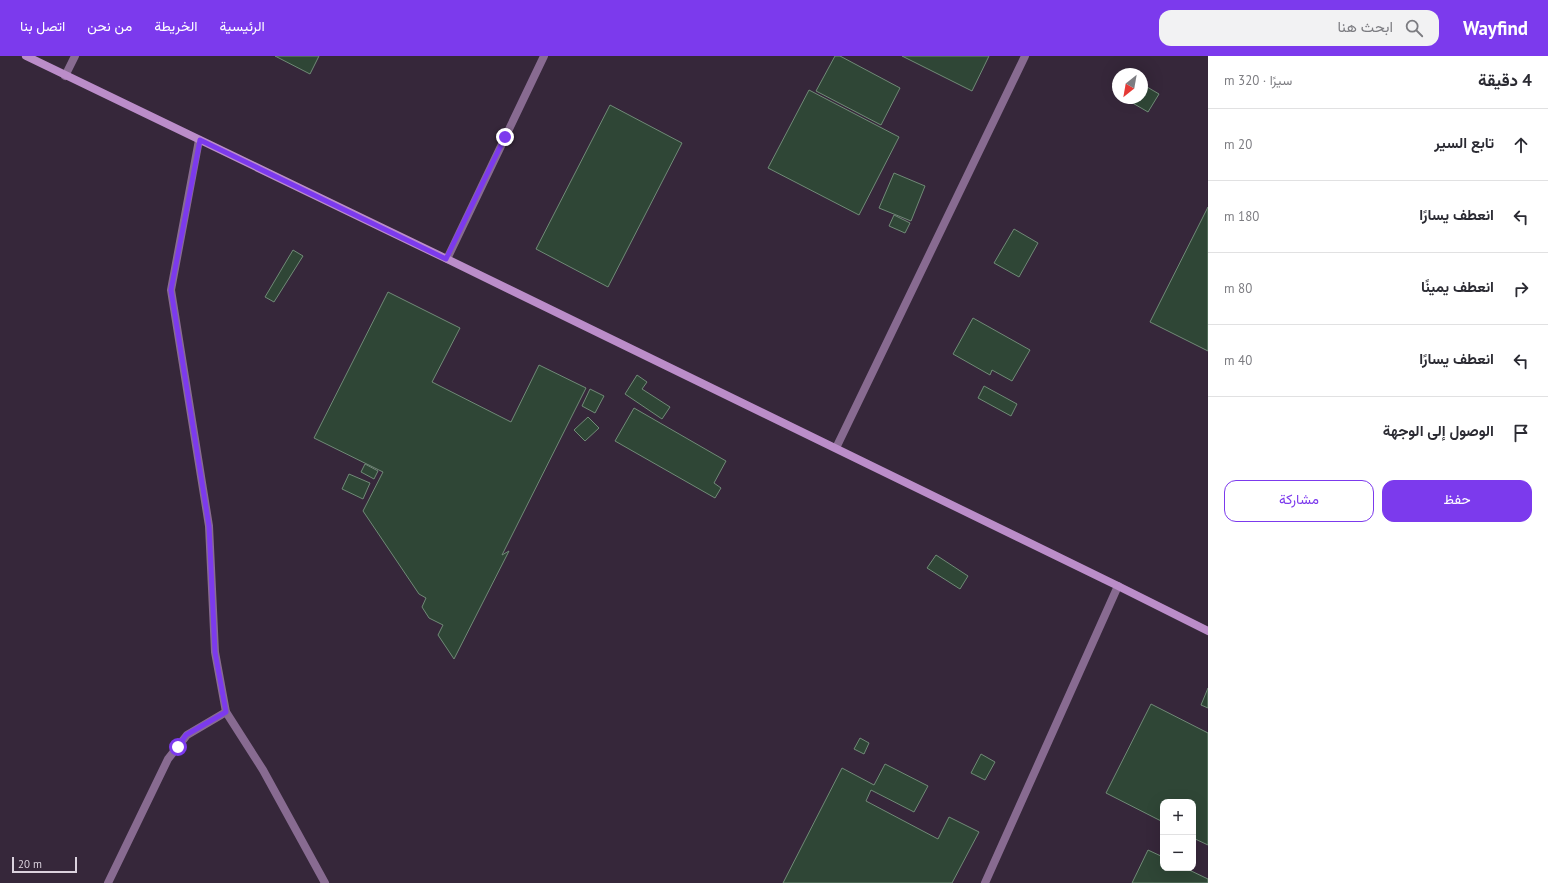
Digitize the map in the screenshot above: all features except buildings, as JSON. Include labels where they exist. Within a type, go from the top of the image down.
[{"type":"street","points":[[26,56],[836,448],[1208,631]]},
{"type":"street","points":[[65,76],[75,56]]},
{"type":"street","points":[[446,259],[544,56]]},
{"type":"street","points":[[836,448],[1025,56]]},
{"type":"street","points":[[200,140],[171,290],[209,526],[215,652],[226,712],[263,770],[325,883]]},
{"type":"street","points":[[985,883],[1118,586]]},
{"type":"street","points":[[108,883],[168,759],[186,735],[226,712]]},
{"type":"route","points":[[178,747],[186,735],[226,712],[215,652],[209,526],[171,290],[200,140],[446,259],[505,137]]}]
